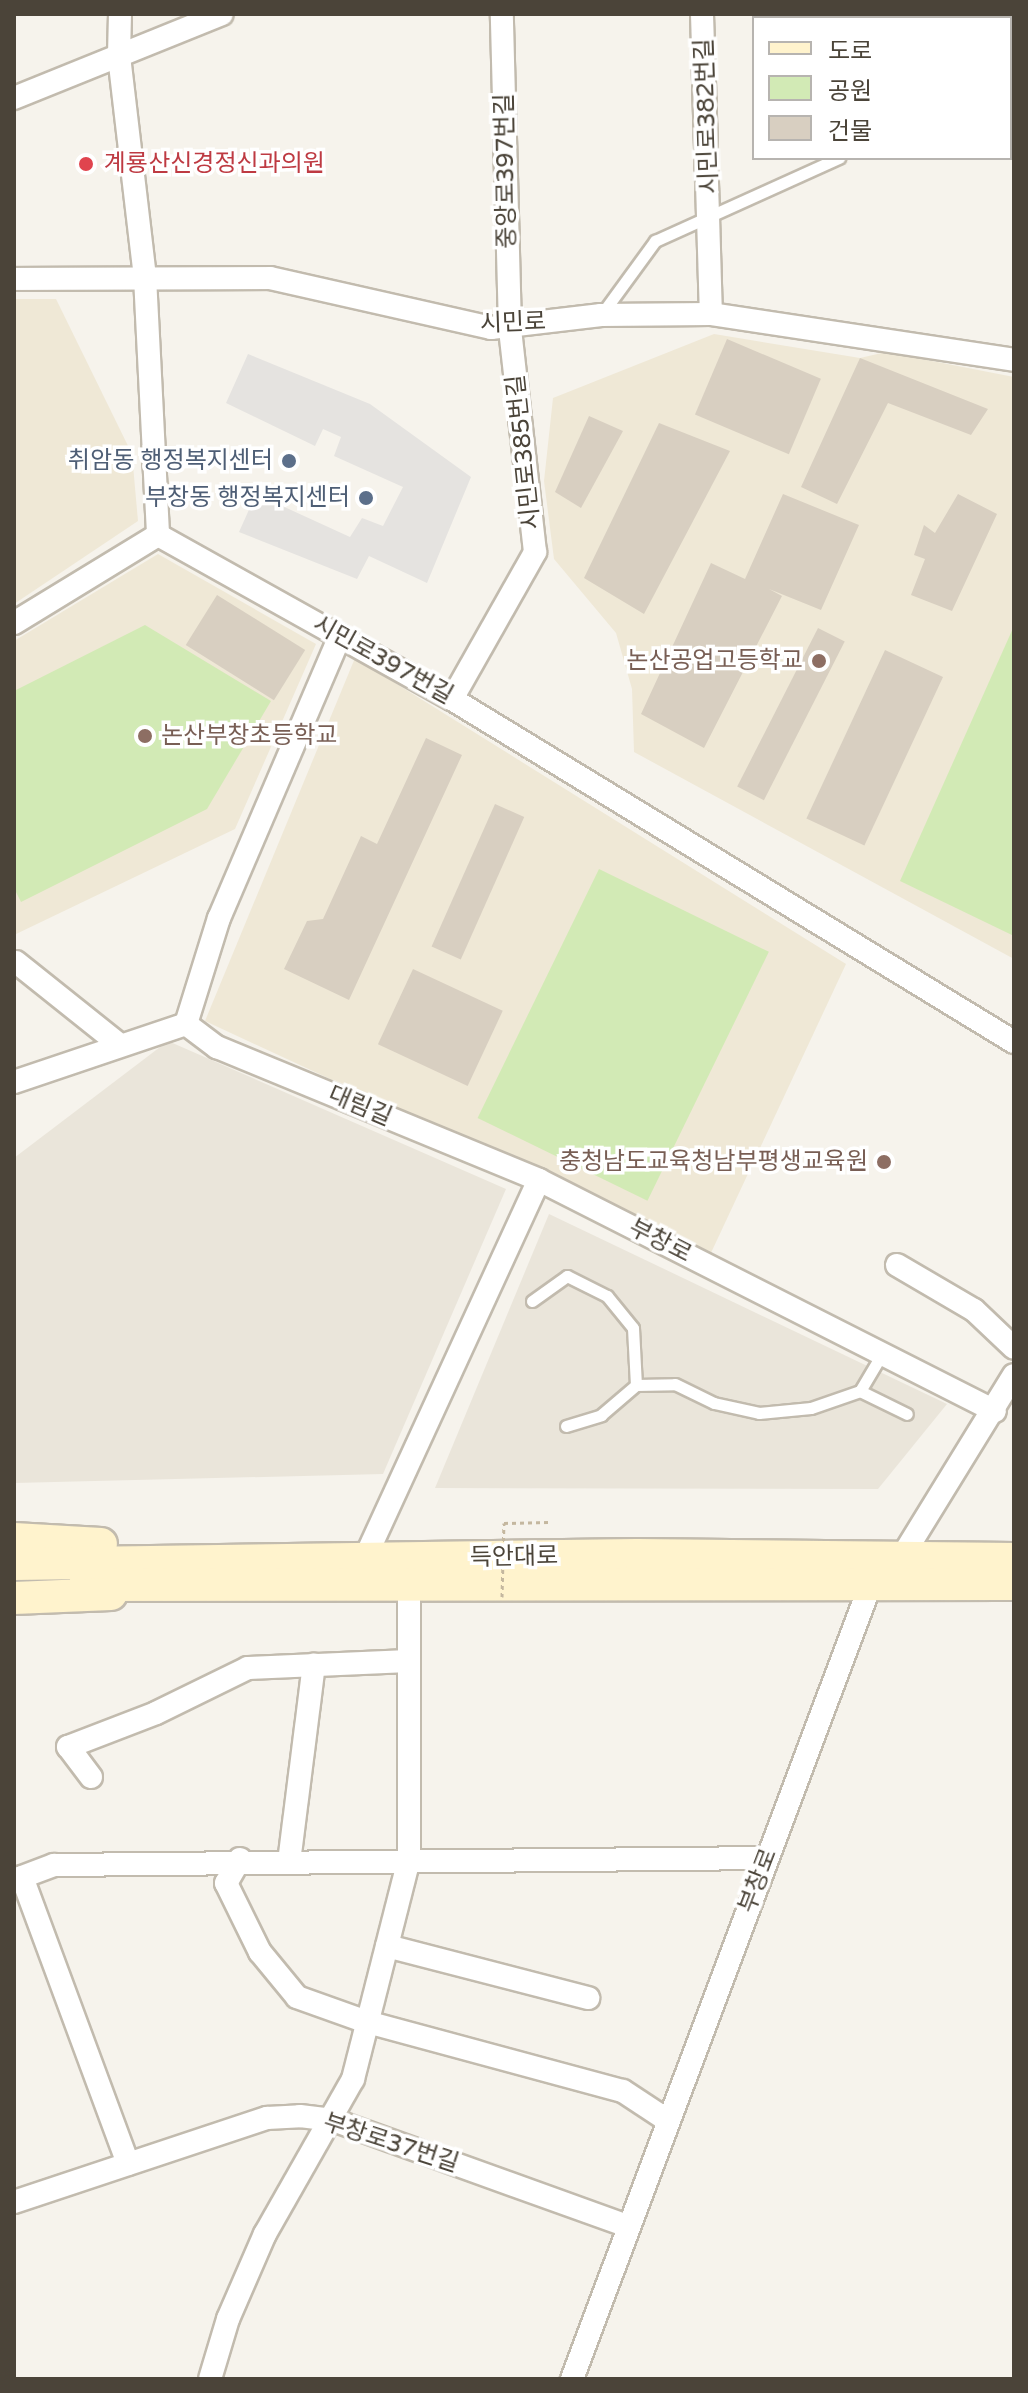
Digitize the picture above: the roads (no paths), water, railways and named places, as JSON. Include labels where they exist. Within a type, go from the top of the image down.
[{"type":"street","points":[[14,623],[158,535],[145,277],[119,56],[120,14]]},
{"type":"street","points":[[14,98],[222,14]]},
{"type":"street","name":"중앙로397번길","points":[[502,14],[510,328]]},
{"type":"street","name":"시민로382번길","points":[[702,14],[711,217],[711,314]]},
{"type":"street","name":"시민로","points":[[14,279],[270,278],[355,293],[451,322],[510,328],[601,315],[711,314],[1014,360]]},
{"type":"street","name":"시민로385번길","points":[[452,699],[535,552],[510,328]]},
{"type":"street","name":"시민로397번길","points":[[158,535],[452,699],[1014,1042]]},
{"type":"street","points":[[14,1082],[186,1024],[219,918],[340,636]]},
{"type":"street","points":[[16,962],[120,1045]]},
{"type":"street","name":"대림길","points":[[186,1024],[217,1047],[539,1180]]},
{"type":"street","points":[[365,1558],[539,1180]]},
{"type":"street","name":"부창로","points":[[539,1180],[995,1411]]},
{"type":"street","points":[[897,1265],[974,1310],[1014,1348]]},
{"type":"street","points":[[871,1583],[900,1560],[995,1411],[1014,1375]]},
{"type":"street","points":[[14,1539],[287,1570]]},
{"type":"street","name":"득안대로","points":[[14,1586],[287,1570],[365,1558],[1014,1559]]},
{"type":"street","name":"득안대로","points":[[14,1564],[287,1570],[409,1582],[1014,1584]]},
{"type":"street","points":[[14,1598],[287,1570]]},
{"type":"street","points":[[210,2379],[228,2319],[265,2234],[333,2120],[353,2079],[409,1860],[409,1582]]},
{"type":"street","name":"부창로","points":[[573,2379],[627,2226],[871,1583]]},
{"type":"street","points":[[91,1777],[68,1747],[82,1737],[156,1713],[248,1668],[409,1661]]},
{"type":"street","points":[[289,1862],[314,1665]]},
{"type":"street","points":[[128,2164],[18,1878],[54,1865],[767,1858]]},
{"type":"street","points":[[239,1861],[226,1883],[260,1952],[297,1997],[367,2022],[623,2091],[667,2120]]},
{"type":"street","points":[[387,1946],[588,1998]]},
{"type":"street","name":"부창로37번길","points":[[14,2202],[267,2118],[333,2120],[627,2226]]},
{"type":"lane","name":"시민로382번길","points":[[601,315],[655,241],[835,160]]},
{"type":"lane","points":[[532,1301],[567,1276],[607,1296],[633,1328],[636,1385]]},
{"type":"lane","points":[[566,1426],[601,1415],[636,1385],[675,1384],[714,1403],[759,1413],[811,1408],[860,1391],[882,1354]]},
{"type":"lane","points":[[860,1391],[907,1414]]},
{"type":"place","name":"계룡산신경정신과의원","points":[[86,164]]},
{"type":"place","name":"취암동 행정복지센터","points":[[289,461]]},
{"type":"place","name":"부창동 행정복지센터","points":[[366,498]]},
{"type":"place","name":"논산공업고등학교","points":[[819,661]]},
{"type":"place","name":"논산부창초등학교","points":[[145,736]]},
{"type":"place","name":"충청남도교육청남부평생교육원","points":[[884,1162]]}]
